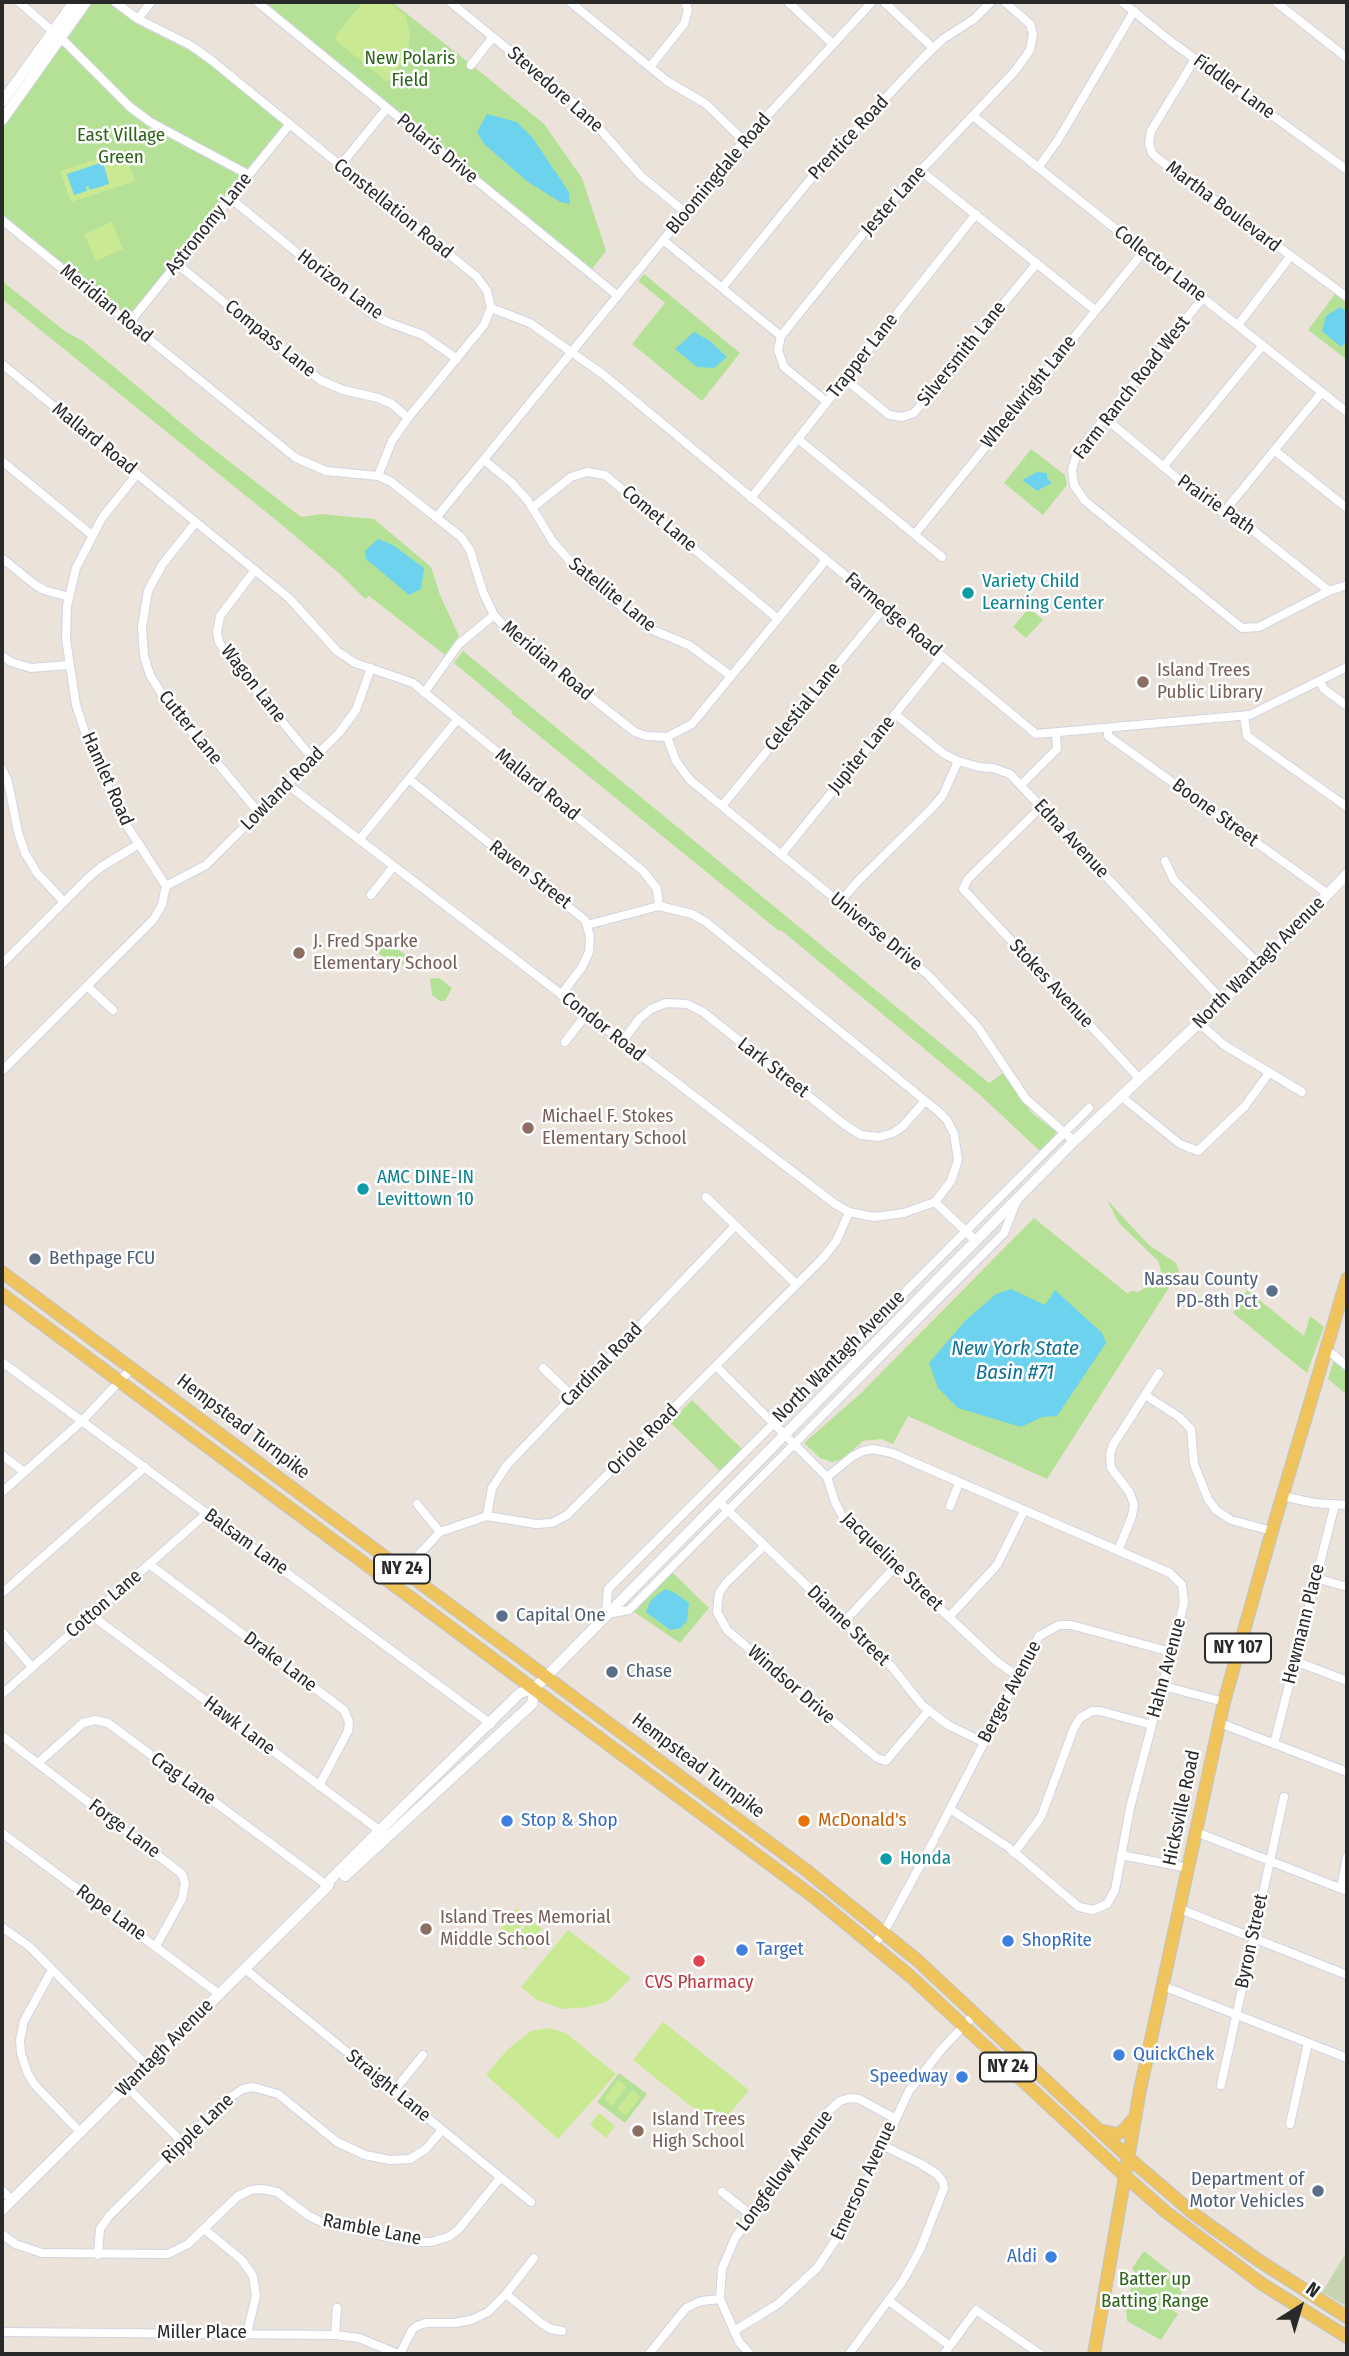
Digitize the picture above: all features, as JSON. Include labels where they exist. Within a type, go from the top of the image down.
[{"type":"main road","points":[[56,34],[74,2]]},
{"type":"main road","points":[[2,102],[56,34],[86,2]]},
{"type":"main road","points":[[2,120],[9,92]]},
{"type":"main road","name":"North Wantagh Avenue","points":[[546,1677],[1018,1197],[1200,1024],[1347,874]]},
{"type":"main road","name":"Hempstead Turnpike","points":[[2,1272],[806,1870],[884,1932],[976,2013],[1130,2159],[1204,2221],[1267,2266],[1347,2317]]},
{"type":"main road","name":"Hicksville Road","points":[[1094,2354],[1136,2116],[1224,1702],[1282,1496],[1326,1349],[1344,1300],[1347,1279]]},
{"type":"main road","name":"Hempstead Turnpike","points":[[2,1294],[535,1688],[874,1944],[1166,2212],[1272,2291],[1347,2337]]},
{"type":"main road","points":[[171,1419],[208,1436],[268,1480],[274,1483],[284,1482]]},
{"type":"main road","points":[[274,1495],[284,1482]]},
{"type":"main road","name":"Wantagh Avenue","points":[[383,1834],[520,1693],[535,1688],[546,1677]]},
{"type":"main road","name":"Wantagh Avenue","points":[[2,2210],[328,1886],[330,1880],[531,1704],[535,1688]]},
{"type":"main road","points":[[1099,2129],[1117,2134],[1136,2116]]},
{"type":"main road","points":[[1119,2214],[1129,2202],[1138,2197],[1150,2201],[1166,2212]]},
{"type":"street","points":[[19,2],[56,34],[130,107],[150,122],[249,175]]},
{"type":"street","name":"Constellation Road","points":[[115,2],[138,19],[190,45],[290,124],[477,277],[487,291],[491,308]]},
{"type":"street","points":[[138,19],[151,2]]},
{"type":"street","name":"Polaris Drive","points":[[257,2],[618,296]]},
{"type":"street","name":"Stevedore Lane","points":[[450,2],[585,112],[642,176],[685,212]]},
{"type":"street","points":[[570,2],[667,81],[700,99],[744,141]]},
{"type":"street","points":[[650,67],[684,24],[688,10],[685,2]]},
{"type":"street","points":[[788,2],[833,44]]},
{"type":"street","name":"Bloomingdale Road","points":[[436,518],[744,141],[872,2]]},
{"type":"street","points":[[884,2],[933,48]]},
{"type":"street","name":"Prentice Road","points":[[722,288],[817,171],[933,48],[974,19],[991,2]]},
{"type":"street","name":"Jester Lane","points":[[780,336],[874,220],[1015,71],[1033,42],[1033,34],[1030,23],[1005,2]]},
{"type":"street","name":"Fiddler Lane","points":[[1122,2],[1347,170]]},
{"type":"street","points":[[1276,2],[1347,58]]},
{"type":"street","points":[[1038,168],[1058,140],[1134,12]]},
{"type":"street","points":[[471,65],[493,37]]},
{"type":"street","name":"Martha Boulevard","points":[[1195,59],[1152,131],[1149,143],[1152,153],[1347,297]]},
{"type":"street","points":[[340,166],[387,108]]},
{"type":"street","name":"Collector Lane","points":[[973,116],[1347,412]]},
{"type":"street","name":"Astronomy Lane","points":[[129,323],[290,124]]},
{"type":"street","points":[[921,171],[1095,310]]},
{"type":"street","name":"Horizon Lane","points":[[230,198],[371,313],[423,335],[457,359]]},
{"type":"street","name":"Trapper Lane","points":[[751,498],[976,214]]},
{"type":"street","name":"Meridian Road","points":[[2,220],[296,457],[326,471],[390,481],[461,537],[470,550],[483,592],[494,615],[514,637],[635,732],[646,736],[667,737]]},
{"type":"street","points":[[663,240],[780,336],[778,351],[784,366],[827,402]]},
{"type":"street","name":"Wheelwright Lane","points":[[915,534],[1144,251]]},
{"type":"street","points":[[1238,325],[1290,257]]},
{"type":"street","name":"Silversmith Lane","points":[[845,379],[889,415],[902,417],[914,413],[1037,263]]},
{"type":"street","name":"Compass Lane","points":[[177,264],[320,380],[343,390],[392,404],[408,418]]},
{"type":"street","name":"Farm Ranch Road West","points":[[1203,298],[1074,460],[1073,482],[1084,501],[1244,629],[1259,627],[1329,591]]},
{"type":"street","points":[[378,477],[392,441],[484,325],[491,308]]},
{"type":"street","name":"Farmedge Road","points":[[491,308],[530,323],[604,376],[1037,734],[1250,715],[1347,667]]},
{"type":"street","points":[[1163,467],[1263,345]]},
{"type":"street","name":"Mallard Road","points":[[2,364],[302,610],[337,651],[355,663],[405,679],[424,692],[643,871],[657,889],[659,906]]},
{"type":"street","points":[[1223,513],[1322,392]]},
{"type":"street","name":"Prairie Path","points":[[1105,418],[1207,503],[1250,528],[1329,591]]},
{"type":"street","points":[[798,439],[942,557]]},
{"type":"street","points":[[1274,450],[1347,508]]},
{"type":"street","name":"Satellite Lane","points":[[484,460],[512,483],[553,542],[584,577],[650,629],[689,645],[731,676]]},
{"type":"street","points":[[2,461],[92,535]]},
{"type":"street","name":"Comet Lane","points":[[532,509],[571,477],[587,472],[604,475],[778,619]]},
{"type":"street","name":"Hamlet Road","points":[[137,474],[92,535],[76,568],[69,597],[66,639],[76,705],[89,744],[120,815],[166,886]]},
{"type":"street","name":"Cutter Lane","points":[[196,522],[162,565],[148,591],[142,627],[144,656],[150,675],[166,701],[259,813]]},
{"type":"street","points":[[2,558],[33,584],[69,597]]},
{"type":"street","points":[[667,737],[692,724],[826,560]]},
{"type":"street","name":"Wagon Lane","points":[[255,570],[220,616],[217,633],[219,642],[313,759]]},
{"type":"street","points":[[1329,591],[1347,585]]},
{"type":"street","name":"Celestial Lane","points":[[722,806],[884,608]]},
{"type":"street","points":[[424,692],[459,644],[494,615]]},
{"type":"street","points":[[2,656],[11,662],[31,668],[68,665]]},
{"type":"street","name":"Jupiter Lane","points":[[781,855],[942,656]]},
{"type":"street","name":"Lowland Road","points":[[166,886],[206,865],[352,718],[371,668]]},
{"type":"street","points":[[1320,682],[1324,689],[1347,706]]},
{"type":"street","name":"Edna Avenue","points":[[895,714],[944,754],[958,761],[1010,774],[1223,1001]]},
{"type":"street","points":[[1244,716],[1247,736],[1347,807]]},
{"type":"street","points":[[359,840],[457,720]]},
{"type":"street","name":"Boone Street","points":[[1108,728],[1108,736],[1328,894]]},
{"type":"street","points":[[1021,785],[1057,749],[1056,733]]},
{"type":"street","name":"Universe Drive","points":[[667,737],[682,771],[927,974],[977,1027],[1026,1100],[1074,1141]]},
{"type":"street","points":[[840,902],[858,880],[933,807],[943,794],[958,761]]},
{"type":"street","points":[[2,769],[8,782],[25,853],[37,873],[64,902]]},
{"type":"street","name":"Raven Street","points":[[409,779],[573,909],[587,925],[590,936],[589,951],[582,967],[561,995]]},
{"type":"street","name":"Condor Road","points":[[288,785],[823,1195],[849,1212],[874,1217],[891,1216],[934,1202]]},
{"type":"street","name":"Stokes Avenue","points":[[1041,807],[968,879],[963,889],[1140,1079]]},
{"type":"street","points":[[3,961],[101,867],[139,844]]},
{"type":"street","points":[[1165,861],[1174,880],[1260,965]]},
{"type":"street","points":[[371,895],[394,866]]},
{"type":"street","points":[[4,1065],[153,919],[162,905],[166,886]]},
{"type":"street","points":[[587,925],[659,906],[692,914],[706,922],[947,1120],[957,1146],[954,1174],[934,1202],[976,1241]]},
{"type":"street","points":[[87,986],[113,1010]]},
{"type":"street","name":"Lark Street","points":[[622,1042],[639,1019],[651,1009],[666,1003],[687,1004],[702,1012],[861,1135],[879,1137],[893,1133],[904,1126],[925,1101]]},
{"type":"street","points":[[565,1042],[586,1014]]},
{"type":"street","points":[[1200,1024],[1224,1045],[1302,1092]]},
{"type":"street","points":[[1122,1097],[1180,1144],[1198,1151],[1245,1106],[1269,1073]]},
{"type":"street","name":"North Wantagh Avenue","points":[[1018,1197],[1004,1233],[629,1610],[606,1614],[608,1589],[1089,1108]]},
{"type":"street","points":[[706,1197],[796,1284]]},
{"type":"street","name":"Oriole Road","points":[[392,1583],[440,1532],[487,1516],[536,1524],[552,1523],[567,1516],[830,1250],[849,1212]]},
{"type":"street","name":"Cardinal Road","points":[[487,1516],[492,1488],[497,1478],[735,1226]]},
{"type":"street","points":[[1326,1349],[1347,1366]]},
{"type":"street","name":"Balsam Lane","points":[[2,1362],[491,1724]]},
{"type":"street","name":"Jacqueline Street","points":[[716,1366],[827,1477],[839,1513],[996,1661],[1017,1676]]},
{"type":"street","points":[[543,1368],[572,1396]]},
{"type":"street","points":[[2,1492],[82,1421],[131,1369]]},
{"type":"street","points":[[1118,1551],[1134,1505],[1130,1493],[1111,1468],[1110,1454],[1159,1373]]},
{"type":"street","points":[[1145,1395],[1179,1417],[1191,1429],[1195,1464],[1208,1499],[1216,1510],[1231,1520],[1272,1531]]},
{"type":"street","name":"Hahn Avenue","points":[[827,1477],[853,1456],[873,1449],[892,1452],[1170,1573],[1182,1585],[1184,1603],[1130,1808],[1112,1898],[1103,1907],[1093,1910],[1079,1907],[1014,1853],[950,1810]]},
{"type":"street","points":[[2,1455],[24,1472]]},
{"type":"street","points":[[2,1593],[145,1467]]},
{"type":"street","points":[[950,1506],[959,1483]]},
{"type":"street","points":[[1282,1496],[1347,1505]]},
{"type":"street","name":"Dianne Street","points":[[719,1501],[892,1667],[922,1705],[948,1725],[983,1742]]},
{"type":"street","points":[[416,1504],[440,1532]]},
{"type":"street","name":"Hewmann Place","points":[[1274,1744],[1335,1504]]},
{"type":"street","points":[[949,1617],[997,1565],[1024,1511]]},
{"type":"street","name":"Cotton Lane","points":[[2,1694],[206,1513]]},
{"type":"street","name":"Windsor Drive","points":[[764,1546],[719,1593],[717,1612],[727,1630],[877,1758],[886,1761],[929,1710]]},
{"type":"street","name":"Drake Lane","points":[[149,1564],[344,1710],[349,1722],[348,1731],[320,1786]]},
{"type":"street","points":[[844,1622],[895,1567]]},
{"type":"street","points":[[1316,1577],[1347,1587]]},
{"type":"street","name":"Hawk Lane","points":[[91,1615],[383,1834]]},
{"type":"street","name":"Berger Avenue","points":[[874,1944],[884,1932],[936,1837],[1039,1636],[1059,1625],[1079,1627],[1171,1652]]},
{"type":"street","points":[[2,1632],[32,1667]]},
{"type":"street","points":[[1295,1661],[1347,1681]]},
{"type":"street","points":[[1163,1685],[1224,1702]]},
{"type":"street","points":[[1014,1853],[1041,1817],[1080,1718],[1091,1711],[1100,1711],[1152,1725]]},
{"type":"street","name":"Crag Lane","points":[[38,1763],[83,1723],[95,1720],[108,1723],[328,1886]]},
{"type":"street","points":[[1220,1723],[1347,1772]]},
{"type":"street","name":"Forge Lane","points":[[2,1737],[182,1874],[185,1884],[182,1899],[156,1946]]},
{"type":"street","name":"Byron Street","points":[[1222,2085],[1284,1797]]},
{"type":"street","points":[[1196,1832],[1344,1890],[1347,1857]]},
{"type":"street","name":"Rope Lane","points":[[2,1833],[219,1994]]},
{"type":"street","points":[[1121,1855],[1188,1868]]},
{"type":"street","points":[[1180,1909],[1347,1975]]},
{"type":"street","points":[[2,1927],[30,1947],[147,2066]]},
{"type":"street","name":"Straight Lane","points":[[245,1969],[531,2202]]},
{"type":"street","points":[[52,1970],[24,2021],[20,2040],[21,2053],[34,2084],[80,2132]]},
{"type":"street","points":[[1163,1986],[1347,2058]]},
{"type":"street","name":"Emerson Avenue","points":[[734,2331],[778,2304],[817,2268],[848,2223],[894,2118],[909,2091],[976,2013]]},
{"type":"street","points":[[1290,2124],[1308,2043]]},
{"type":"street","points":[[394,2091],[423,2055]]},
{"type":"street","points":[[127,2086],[183,2143]]},
{"type":"street","name":"Ripple Lane","points":[[98,2255],[100,2229],[109,2216],[235,2093],[253,2087],[278,2094],[337,2142],[365,2155],[390,2160],[410,2159],[426,2149],[442,2130]]},
{"type":"street","name":"Longfellow Avenue","points":[[720,2299],[725,2256],[734,2238],[830,2110],[840,2101],[859,2099],[894,2118]]},
{"type":"street","points":[[849,2354],[889,2301],[920,2250],[944,2188],[937,2174],[882,2146]]},
{"type":"street","name":"Ramble Lane","points":[[2,2234],[15,2244],[42,2253],[168,2254],[188,2244],[238,2196],[251,2190],[263,2189],[277,2192],[309,2216],[326,2224],[412,2242],[431,2242],[458,2230],[500,2178]]},
{"type":"street","points":[[2,2190],[12,2200]]},
{"type":"street","points":[[722,2192],[751,2215]]},
{"type":"street","points":[[204,2229],[242,2260],[253,2276],[256,2296],[247,2333]]},
{"type":"street","points":[[399,2354],[417,2326],[471,2320],[488,2312],[534,2258]]},
{"type":"street","points":[[506,2294],[541,2323],[562,2331]]},
{"type":"street","points":[[649,2354],[686,2308],[698,2302],[720,2299],[734,2331],[750,2354]]},
{"type":"street","points":[[889,2301],[950,2346]]},
{"type":"street","points":[[335,2335],[337,2308]]},
{"type":"street","points":[[944,2354],[976,2310],[1040,2354]]},
{"type":"street","name":"Miller Place","points":[[2,2332],[335,2335],[359,2338],[399,2354]]},
{"type":"green space","name":"East Village Green","points":[[81,2],[114,2],[190,46],[289,126],[129,323],[2,220],[2,112]]},
{"type":"green space","name":"New Polaris Field","points":[[265,2],[392,2],[544,124],[582,178],[606,251],[592,269],[302,37],[304,34]]},
{"type":"green space","points":[[363,2],[388,2],[406,16],[410,34],[408,50],[387,82],[335,40],[336,35]]},
{"type":"green space","points":[[124,150],[135,181],[71,202],[60,171]]},
{"type":"green space","points":[[112,222],[123,249],[96,261],[84,234]]},
{"type":"green space","points":[[644,274],[740,353],[702,401],[632,344],[665,303],[638,281]]},
{"type":"green space","points":[[2,281],[66,332],[83,341],[199,438],[301,517],[321,514],[374,519],[431,567],[440,595],[459,636],[445,655],[369,596],[365,599],[282,525],[2,299]]},
{"type":"green space","points":[[1335,294],[1347,303],[1347,312],[1339,307],[1341,347],[1347,341],[1346,359],[1308,330]]},
{"type":"green space","points":[[1031,449],[1065,475],[1067,485],[1043,515],[1004,483]],"holes":[[[1034,476],[1052,483],[1037,491],[1032,488],[1028,477]]]},
{"type":"green space","points":[[1029,608],[1043,620],[1026,638],[1013,627]]},
{"type":"green space","points":[[463,651],[989,1083],[1003,1073],[1032,1113],[1057,1132],[1040,1151],[980,1095],[781,930],[511,713],[512,711],[454,663]]},
{"type":"green space","points":[[387,941],[408,957],[399,969],[378,953]]},
{"type":"green space","points":[[439,978],[452,988],[445,1001],[432,995],[430,979]]},
{"type":"green space","points":[[1107,1200],[1149,1245],[1176,1263],[1179,1272],[1047,1479],[908,1416],[893,1444],[881,1439],[863,1441],[843,1459],[832,1462],[820,1458],[804,1443],[859,1395],[1034,1218],[1128,1294],[1130,1291],[1138,1292],[1149,1285],[1161,1271],[1158,1261],[1119,1223]]},
{"type":"green space","points":[[1247,1290],[1304,1336],[1310,1316],[1324,1327],[1307,1373],[1233,1313]]},
{"type":"green space","points":[[1334,1360],[1347,1371],[1347,1395],[1328,1379]]},
{"type":"green space","points":[[692,1400],[742,1449],[720,1471],[670,1422]]},
{"type":"green space","points":[[672,1572],[709,1608],[680,1643],[634,1612]]},
{"type":"green space","points":[[517,1908],[529,1918],[511,1939],[499,1930]]},
{"type":"green space","points":[[531,1919],[542,1929],[525,1950],[513,1941]]},
{"type":"green space","points":[[568,1930],[631,1978],[608,2001],[588,2007],[563,2009],[537,2000],[521,1987]]},
{"type":"green space","points":[[663,2022],[749,2090],[718,2128],[633,2060]]},
{"type":"green space","points":[[549,2028],[566,2033],[616,2074],[558,2139],[486,2075],[507,2050],[531,2031]]},
{"type":"green space","points":[[619,2073],[647,2094],[625,2123],[597,2102]]},
{"type":"green space","points":[[618,2080],[627,2087],[612,2106],[604,2099]]},
{"type":"green space","points":[[632,2090],[640,2097],[626,2116],[617,2109]]},
{"type":"green space","points":[[599,2113],[615,2126],[606,2138],[590,2125]]},
{"type":"green space","name":"Batter up Batting Range","points":[[1144,2251],[1187,2285],[1171,2308],[1178,2314],[1161,2340],[1127,2321],[1131,2279],[1135,2273],[1132,2268]]},
{"type":"green space","points":[[1347,2254],[1347,2307],[1322,2292]]},
{"type":"water","points":[[487,114],[517,122],[532,137],[569,192],[570,204],[560,202],[528,182],[484,144],[477,132]]},
{"type":"water","points":[[103,162],[109,184],[90,190],[88,186],[87,191],[74,195],[67,174]]},
{"type":"water","points":[[1340,307],[1347,312],[1347,341],[1341,347],[1322,331],[1326,316]]},
{"type":"water","points":[[694,332],[710,341],[727,357],[714,368],[697,367],[675,349]]},
{"type":"water","points":[[1037,472],[1047,473],[1047,478],[1052,483],[1037,491],[1022,480]]},
{"type":"water","points":[[378,539],[393,545],[424,568],[421,589],[409,595],[366,559],[365,551]]},
{"type":"water","name":"New York State Basin #71","points":[[1011,1289],[1045,1305],[1055,1290],[1102,1333],[1106,1343],[1057,1416],[1042,1417],[1021,1427],[958,1408],[938,1388],[929,1363],[965,1321],[996,1294]]},
{"type":"water","points":[[665,1589],[689,1603],[687,1621],[681,1628],[670,1630],[646,1612],[651,1600]]},
{"type":"place","name":"Variety Child Learning Center","points":[[968,593]]},
{"type":"place","name":"Island Trees Public Library","points":[[1143,682]]},
{"type":"place","name":"J. Fred Sparke Elementary School","points":[[299,953]]},
{"type":"place","name":"Michael F. Stokes Elementary School","points":[[528,1128]]},
{"type":"place","name":"AMC DINE-IN Levittown 10","points":[[363,1189]]},
{"type":"place","name":"Bethpage FCU","points":[[35,1259]]},
{"type":"place","name":"Nassau County PD-8th Pct","points":[[1272,1291]]},
{"type":"place","name":"Capital One","points":[[502,1616]]},
{"type":"place","name":"Chase","points":[[612,1672]]},
{"type":"place","name":"Stop & Shop","points":[[507,1821]]},
{"type":"place","name":"McDonald's","points":[[804,1821]]},
{"type":"place","name":"Honda","points":[[886,1859]]},
{"type":"place","name":"Island Trees Memorial Middle School","points":[[426,1929]]},
{"type":"place","name":"ShopRite","points":[[1008,1941]]},
{"type":"place","name":"Target","points":[[742,1950]]},
{"type":"place","name":"CVS Pharmacy","points":[[699,1961]]},
{"type":"place","name":"QuickChek","points":[[1119,2055]]},
{"type":"place","name":"Speedway","points":[[962,2077]]},
{"type":"place","name":"Island Trees High School","points":[[638,2131]]},
{"type":"place","name":"Department of Motor Vehicles","points":[[1318,2191]]},
{"type":"place","name":"Aldi","points":[[1051,2257]]}]
